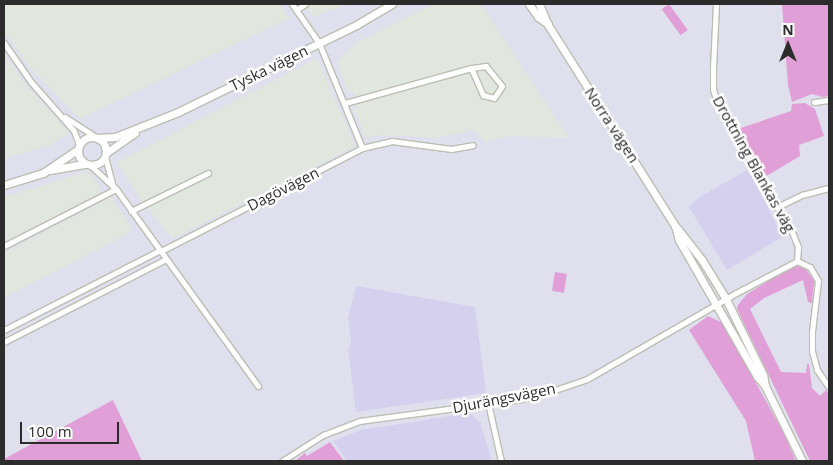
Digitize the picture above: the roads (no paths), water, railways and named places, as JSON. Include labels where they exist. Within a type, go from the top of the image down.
[{"type":"main road","name":"Tyska vägen","points":[[96,137],[109,138],[143,127],[319,43],[392,4]]},
{"type":"main road","name":"Norra vägen","points":[[529,4],[538,16],[548,24]]},
{"type":"main road","name":"Norra vägen","points":[[539,4],[548,24],[674,226],[679,240],[756,376],[765,386],[802,461]]},
{"type":"main road","name":"Tyska vägen","points":[[105,155],[143,127]]},
{"type":"main road","points":[[4,185],[43,172],[99,163],[105,155],[105,145],[96,137],[85,139],[79,147],[43,172]]},
{"type":"main road","points":[[79,147],[79,157],[88,164]]},
{"type":"main road","name":"Norra vägen","points":[[674,226],[686,236],[726,299],[763,375],[765,386]]},
{"type":"street","points":[[292,4],[319,43],[362,148]]},
{"type":"street","points":[[296,10],[306,4]]},
{"type":"street","name":"Drottning Blankas väg","points":[[716,4],[713,89],[717,103],[796,241],[797,261]]},
{"type":"street","points":[[4,44],[31,82],[74,131],[79,147]]},
{"type":"street","points":[[345,103],[471,68],[486,66],[502,86],[494,98],[483,95],[471,68]]},
{"type":"street","points":[[814,102],[829,100]]},
{"type":"street","points":[[60,114],[96,137]]},
{"type":"street","name":"Dagövägen","points":[[4,330],[362,148],[392,141],[451,149],[473,145]]},
{"type":"street","points":[[105,155],[115,188]]},
{"type":"street","points":[[88,164],[115,188],[258,386]]},
{"type":"street","points":[[131,211],[208,173]]},
{"type":"street","points":[[4,246],[115,188]]},
{"type":"street","points":[[777,207],[802,195],[829,188]]},
{"type":"street","points":[[4,342],[166,259]]},
{"type":"street","points":[[716,304],[797,261],[810,267],[818,281],[812,331],[812,351],[818,370],[829,387]]},
{"type":"street","name":"Djurängsvägen","points":[[282,461],[322,435],[359,422],[549,392],[587,379],[716,304]]},
{"type":"street","points":[[488,403],[502,461]]}]
